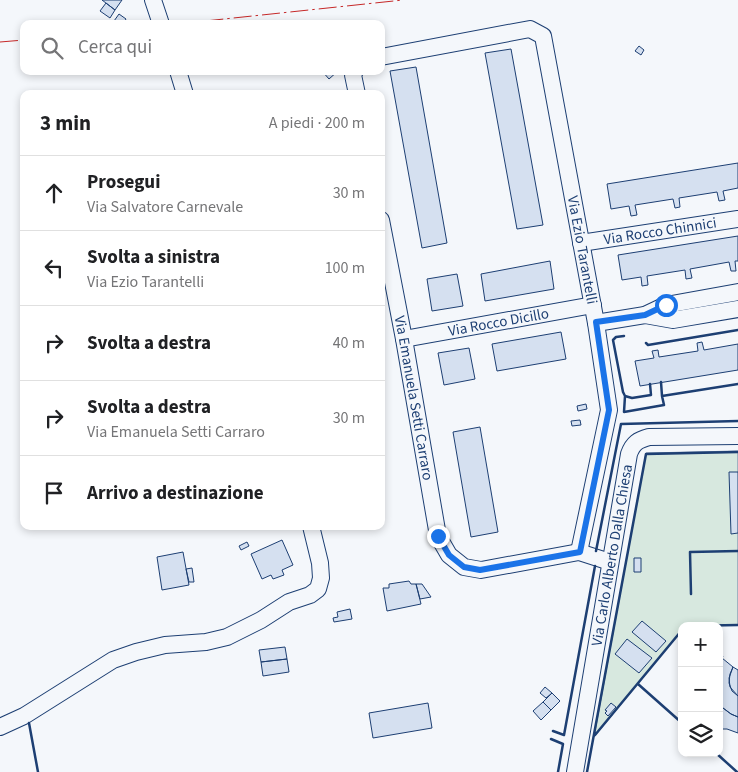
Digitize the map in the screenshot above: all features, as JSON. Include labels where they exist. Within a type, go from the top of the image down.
[{"type":"street","points":[[152,0],[160,20]]},
{"type":"street","name":"Via Ezio Tarantelli","points":[[385,56],[530,29],[542,36],[593,305],[609,410],[580,552]]},
{"type":"street","points":[[179,75],[184,90]]},
{"type":"street","points":[[354,75],[356,90]]},
{"type":"street","name":"Via Rocco Chinnici","points":[[581,243],[738,219]]},
{"type":"street","name":"Via Emanuela Setti Carraro","points":[[385,241],[438,536],[449,555],[464,567],[480,570],[580,552]]},
{"type":"street","points":[[596,322],[645,315],[666,305],[738,292]]},
{"type":"street","name":"Via Rocco Dicillo","points":[[404,338],[593,305]]},
{"type":"street","points":[[645,315],[673,320],[738,309]]},
{"type":"street","name":"Via Carlo Alberto Dalla Chiesa","points":[[575,772],[610,562],[629,454],[632,447],[638,440],[649,437],[738,436]]},
{"type":"street","points":[[0,727],[24,716],[114,660],[165,645],[206,642],[227,637],[261,620],[289,602],[310,595],[318,589],[321,578],[320,563],[312,530]]},
{"type":"street","points":[[580,552],[610,562]]},
{"type":"shaded area","points":[[738,451],[738,625],[723,625],[723,622],[678,622],[678,635],[594,737],[646,453]]},
{"type":"building","points":[[102,0],[122,0],[115,10]]},
{"type":"building","points":[[106,3],[115,10],[110,18],[100,11]]},
{"type":"building","points":[[119,14],[126,19],[125,20],[115,20]]},
{"type":"building","points":[[639,46],[644,50],[641,55],[635,51]]},
{"type":"building","points":[[511,49],[543,225],[517,229],[485,53]]},
{"type":"building","points":[[416,67],[447,243],[422,248],[390,71]]},
{"type":"building","points":[[326,75],[334,75],[329,79]]},
{"type":"building","points":[[738,163],[738,188],[723,191],[725,200],[719,201],[717,192],[679,198],[680,207],[675,208],[673,199],[635,205],[637,215],[631,216],[629,206],[611,209],[607,184]]},
{"type":"building","points":[[738,236],[738,261],[735,261],[736,271],[731,271],[729,262],[690,269],[692,278],[686,279],[685,270],[647,276],[648,285],[642,286],[641,277],[622,280],[618,255]]},
{"type":"building","points":[[550,261],[554,289],[485,301],[481,274]]},
{"type":"building","points":[[457,274],[463,306],[432,311],[427,279]]},
{"type":"building","points":[[561,332],[566,359],[497,371],[492,344]]},
{"type":"building","points":[[702,342],[704,350],[738,344],[738,370],[640,386],[635,361],[654,358],[652,351],[658,350],[659,357],[698,351],[697,343]]},
{"type":"building","points":[[469,348],[475,379],[444,385],[438,353]]},
{"type":"building","points":[[586,404],[587,409],[578,411],[577,406]]},
{"type":"building","points":[[580,420],[581,425],[572,426],[571,421]]},
{"type":"building","points":[[480,427],[498,532],[471,537],[453,432]]},
{"type":"building","points":[[729,472],[738,472],[738,533],[731,534]]},
{"type":"building","points":[[282,540],[293,565],[282,570],[284,575],[273,579],[271,575],[262,579],[251,554]]},
{"type":"building","points":[[247,542],[249,546],[241,550],[239,546]]},
{"type":"building","points":[[183,552],[189,585],[162,590],[157,557]]},
{"type":"building","points":[[634,558],[641,558],[641,572],[634,572]]},
{"type":"building","points":[[192,568],[194,582],[189,582],[186,569]]},
{"type":"building","points":[[409,581],[411,584],[416,584],[421,604],[387,611],[383,588],[389,588],[389,584]]},
{"type":"building","points":[[416,584],[422,584],[431,597],[420,599]]},
{"type":"building","points":[[350,609],[352,619],[334,622],[333,618],[338,617],[337,612]]},
{"type":"building","points":[[642,621],[666,641],[656,652],[632,632]]},
{"type":"building","points":[[627,639],[652,658],[639,673],[615,654]]},
{"type":"building","points":[[285,647],[287,659],[261,662],[259,650]]},
{"type":"building","points":[[287,659],[289,672],[263,676],[261,662]]},
{"type":"building","points":[[723,659],[733,667],[729,678],[730,687],[738,696],[738,717],[723,708]]},
{"type":"building","points":[[733,667],[738,670],[738,696],[732,691],[729,683]]},
{"type":"building","points":[[545,687],[552,693],[546,698],[540,693]]},
{"type":"building","points":[[552,693],[560,701],[551,710],[543,702]]},
{"type":"building","points":[[543,702],[551,710],[541,720],[533,711]]},
{"type":"building","points":[[428,703],[432,728],[373,738],[369,713]]},
{"type":"building","points":[[611,703],[616,707],[608,716],[605,710]]},
{"type":"building","points":[[723,708],[738,717],[738,733],[723,729]]},
{"type":"wall","points":[[646,343],[648,345],[738,330]]},
{"type":"wall","points":[[624,336],[616,337],[613,340],[625,396],[632,398],[651,395],[650,384]]},
{"type":"wall","points":[[661,382],[662,396]]},
{"type":"wall","points":[[625,396],[624,412],[664,405],[662,396],[738,384]]},
{"type":"wall","points":[[596,551],[621,424],[738,421]]},
{"type":"wall","points":[[587,772],[646,454],[738,452]]},
{"type":"wall","points":[[691,594],[690,552],[738,551]]},
{"type":"wall","points":[[553,731],[564,735],[595,566]]},
{"type":"wall","points":[[723,625],[738,625]]},
{"type":"wall","points":[[595,735],[678,635]]},
{"type":"wall","points":[[638,684],[678,719]]},
{"type":"wall","points":[[29,723],[38,772]]},
{"type":"wall","points":[[551,739],[563,744],[558,772]]},
{"type":"wall","points":[[720,757],[737,772]]},
{"type":"power","points":[[215,20],[403,0]]},
{"type":"power","points":[[0,42],[20,40]]},
{"type":"route","points":[[438,536],[449,555],[464,567],[480,570],[580,552],[609,410],[596,322],[645,315],[666,305]]}]
